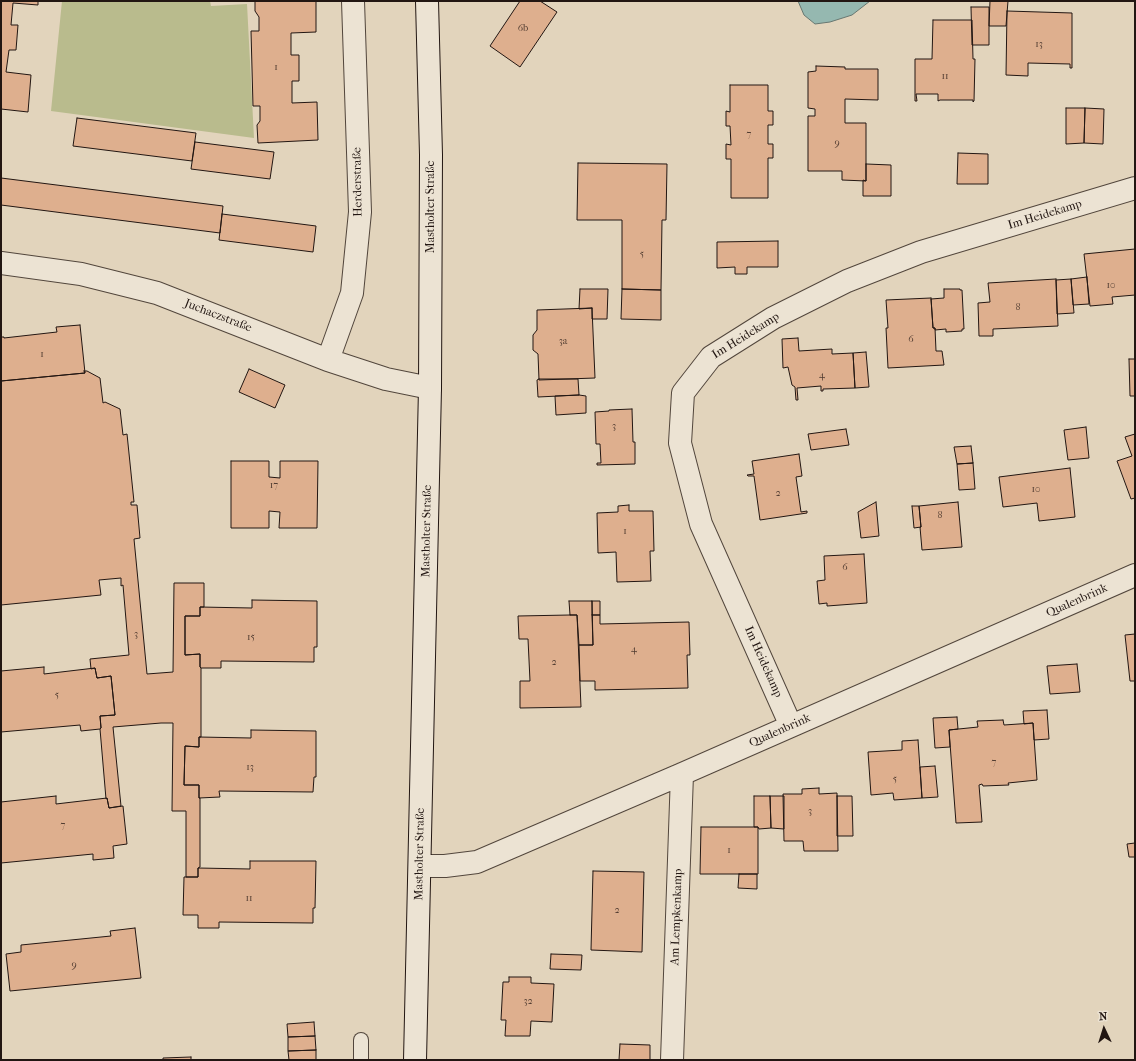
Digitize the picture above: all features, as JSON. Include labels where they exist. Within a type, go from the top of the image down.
[{"type":"street","name":"Herderstraße","points":[[328,360],[352,293],[360,212],[353,1]]},
{"type":"street","name":"Mastholter Straße","points":[[416,1060],[430,388],[431,155],[427,1]]},
{"type":"street","name":"Im Heidekamp","points":[[791,726],[701,524],[680,443],[683,393],[711,358],[773,318],[847,281],[921,252],[1135,188]]},
{"type":"street","name":"Juchaczstraße","points":[[1,263],[81,274],[157,292],[328,360],[386,379],[430,388]]},
{"type":"street","name":"Qualenbrink","points":[[420,866],[445,866],[477,862],[682,774],[1135,575]]},
{"type":"street","name":"Am Lempkenkamp","points":[[672,1060],[682,774]]},
{"type":"lane","points":[[360,1060],[361,1040]]},
{"type":"green space","points":[[62,1],[210,1],[211,6],[247,4],[254,138],[51,111]]},
{"type":"water","points":[[798,1],[870,1],[852,15],[830,22],[815,24],[804,15]]},
{"type":"building","points":[[1,1],[38,1],[38,5],[13,3],[11,25],[18,25],[16,50],[9,50],[6,72],[31,75],[28,112],[1,109]]},
{"type":"building","points":[[255,1],[316,1],[316,32],[291,33],[291,55],[299,55],[299,81],[292,81],[292,103],[317,102],[318,140],[258,143],[257,125],[260,121],[260,106],[253,106],[251,31],[259,31],[259,17],[255,11]]},
{"type":"building","points":[[520,1],[540,1],[557,12],[520,67],[490,46]]},
{"type":"building","points":[[990,1],[1008,1],[1006,26],[989,26]]},
{"type":"building","points":[[971,7],[989,7],[989,45],[972,45]]},
{"type":"building","points":[[1007,11],[1072,13],[1072,68],[1070,68],[1070,64],[1028,63],[1028,76],[1006,75]]},
{"type":"building","points":[[933,20],[972,20],[973,59],[975,59],[973,102],[973,100],[938,101],[938,94],[916,94],[917,101],[915,101],[915,59],[932,59]]},
{"type":"building","points":[[816,66],[845,67],[845,69],[878,69],[878,100],[845,99],[845,123],[866,123],[866,181],[842,180],[842,171],[808,171],[808,116],[815,116],[815,109],[808,108],[808,72],[816,71]]},
{"type":"building","points":[[730,85],[768,85],[768,111],[773,111],[773,125],[768,125],[768,144],[773,144],[773,158],[768,158],[768,198],[731,198],[731,159],[726,159],[726,144],[731,145],[730,126],[726,126],[726,111],[730,112]]},
{"type":"building","points":[[1066,108],[1085,108],[1084,143],[1066,144]]},
{"type":"building","points":[[1085,108],[1104,109],[1103,144],[1084,143]]},
{"type":"building","points":[[77,118],[196,133],[192,161],[73,146]]},
{"type":"building","points":[[195,142],[274,152],[270,179],[191,169]]},
{"type":"building","points":[[958,153],[988,154],[988,184],[957,184]]},
{"type":"building","points":[[578,163],[667,164],[666,220],[662,220],[661,290],[622,289],[622,220],[577,220]]},
{"type":"building","points":[[866,164],[891,165],[891,196],[863,196],[863,180],[866,181]]},
{"type":"building","points":[[1,178],[223,206],[220,233],[1,205]]},
{"type":"building","points":[[222,214],[316,226],[313,252],[219,240]]},
{"type":"building","points":[[778,241],[778,267],[747,267],[747,274],[735,274],[735,267],[717,268],[717,242]]},
{"type":"building","points":[[1135,249],[1135,295],[1112,297],[1113,304],[1090,306],[1084,254]]},
{"type":"building","points":[[1087,277],[1089,304],[1073,305],[1071,279]]},
{"type":"building","points":[[1056,279],[1058,326],[993,329],[993,336],[979,336],[978,303],[990,302],[988,283]]},
{"type":"building","points":[[1071,279],[1074,313],[1057,314],[1056,280]]},
{"type":"building","points":[[580,289],[608,289],[607,319],[592,319],[592,308],[579,309]]},
{"type":"building","points":[[622,289],[661,290],[661,320],[621,319]]},
{"type":"building","points":[[944,289],[962,290],[964,329],[962,329],[962,331],[946,332],[946,329],[935,330],[935,328],[933,328],[931,299],[944,298]]},
{"type":"building","points":[[931,298],[936,351],[942,351],[944,365],[888,368],[886,300]]},
{"type":"building","points":[[592,308],[595,378],[539,380],[538,354],[533,350],[533,335],[537,330],[537,310]]},
{"type":"building","points":[[80,325],[85,373],[1,381],[1,337],[4,338],[57,332],[56,327]]},
{"type":"building","points":[[798,338],[799,351],[832,349],[832,354],[853,353],[855,388],[823,389],[823,391],[821,391],[821,386],[797,388],[798,400],[796,400],[795,387],[792,385],[788,367],[783,368],[782,339]]},
{"type":"building","points":[[866,352],[869,387],[855,388],[853,353]]},
{"type":"building","points":[[1129,359],[1135,359],[1135,396],[1130,396]]},
{"type":"building","points":[[249,369],[285,385],[275,408],[239,392]]},
{"type":"building","points":[[84,371],[87,371],[100,378],[103,403],[105,402],[120,409],[123,435],[127,434],[134,502],[131,502],[131,505],[137,505],[140,538],[134,539],[147,674],[173,672],[174,583],[204,583],[204,607],[200,607],[200,616],[185,616],[185,655],[200,654],[201,668],[201,737],[199,737],[199,747],[185,746],[184,785],[199,785],[200,867],[198,868],[198,877],[186,877],[186,811],[172,811],[173,723],[113,727],[121,806],[109,808],[107,798],[106,799],[100,716],[115,715],[111,676],[97,678],[95,668],[91,669],[90,659],[129,655],[123,585],[121,586],[121,578],[99,580],[101,595],[1,605],[1,381],[85,373]]},
{"type":"building","points":[[578,379],[579,395],[538,397],[537,380]]},
{"type":"building","points":[[555,396],[586,396],[586,413],[556,415]]},
{"type":"building","points":[[632,409],[635,464],[597,465],[597,463],[601,463],[600,444],[596,444],[595,412]]},
{"type":"building","points":[[1086,427],[1089,458],[1068,460],[1064,430]]},
{"type":"building","points":[[846,429],[849,445],[811,450],[808,434]]},
{"type":"building","points":[[1135,434],[1135,498],[1131,499],[1117,461],[1132,456],[1125,437]]},
{"type":"building","points":[[971,446],[973,463],[957,464],[954,447]]},
{"type":"building","points":[[799,454],[802,476],[796,477],[801,512],[807,511],[807,513],[760,520],[754,476],[747,475],[754,474],[752,461]]},
{"type":"building","points":[[231,461],[269,461],[269,477],[280,478],[280,461],[318,461],[317,528],[279,528],[280,512],[269,511],[269,528],[231,528]]},
{"type":"building","points":[[973,463],[975,489],[959,490],[957,464]]},
{"type":"building","points":[[1070,468],[1075,517],[1039,521],[1037,503],[1003,507],[999,477]]},
{"type":"building","points":[[876,502],[879,536],[861,538],[858,512]]},
{"type":"building","points":[[958,502],[962,547],[922,550],[919,506]]},
{"type":"building","points":[[629,505],[629,511],[653,511],[654,551],[650,551],[651,581],[617,582],[616,552],[598,553],[597,513],[618,512],[618,506]]},
{"type":"building","points":[[912,506],[919,506],[921,527],[914,528]]},
{"type":"building","points":[[864,554],[867,603],[827,606],[827,603],[819,604],[817,581],[825,580],[824,556]]},
{"type":"building","points":[[252,600],[317,601],[317,647],[314,647],[314,662],[221,661],[221,668],[201,668],[200,654],[185,655],[185,616],[200,616],[200,607],[252,608]]},
{"type":"building","points":[[569,601],[592,601],[593,645],[579,645],[577,615],[570,615]]},
{"type":"building","points":[[592,601],[600,601],[600,615],[592,615]]},
{"type":"building","points":[[577,615],[581,707],[520,708],[520,681],[530,681],[528,639],[519,639],[518,616]]},
{"type":"building","points":[[592,615],[600,615],[600,624],[689,622],[690,655],[687,655],[688,688],[595,690],[595,681],[580,681],[579,645],[593,645]]},
{"type":"building","points":[[1135,634],[1135,681],[1130,681],[1125,635]]},
{"type":"building","points":[[1077,664],[1080,692],[1050,694],[1047,666]]},
{"type":"building","points":[[44,667],[44,674],[95,668],[97,678],[111,676],[115,715],[100,716],[100,729],[81,731],[80,725],[1,732],[1,671]]},
{"type":"building","points":[[1047,710],[1049,739],[1034,740],[1033,723],[1024,724],[1023,711]]},
{"type":"building","points":[[957,717],[958,729],[949,730],[950,747],[935,748],[933,718]]},
{"type":"building","points":[[1003,720],[1004,725],[1033,723],[1037,780],[1008,783],[1009,785],[979,785],[982,822],[956,823],[949,730],[978,727],[977,721]]},
{"type":"building","points":[[251,730],[316,731],[316,777],[314,777],[313,792],[219,791],[220,797],[199,798],[199,785],[184,785],[185,746],[199,747],[199,737],[251,738]]},
{"type":"building","points":[[918,740],[922,798],[894,800],[893,793],[871,795],[868,752],[902,750],[902,741]]},
{"type":"building","points":[[935,766],[938,797],[922,798],[920,767]]},
{"type":"building","points":[[819,788],[819,794],[837,793],[838,851],[804,851],[803,841],[784,841],[783,794],[802,794],[802,789]]},
{"type":"building","points":[[56,796],[56,804],[107,798],[109,808],[123,806],[127,844],[113,846],[114,858],[93,860],[93,854],[1,863],[1,802]]},
{"type":"building","points":[[754,796],[770,796],[771,828],[759,829],[758,827],[754,827]]},
{"type":"building","points":[[770,796],[784,796],[784,829],[771,828]]},
{"type":"building","points":[[837,796],[852,796],[853,836],[837,836]]},
{"type":"building","points":[[701,827],[758,827],[758,874],[700,874]]},
{"type":"building","points":[[1135,843],[1135,857],[1129,857],[1127,844]]},
{"type":"building","points":[[250,861],[316,861],[315,908],[313,908],[313,923],[219,922],[219,928],[198,928],[198,915],[183,915],[184,877],[198,877],[198,868],[250,869]]},
{"type":"building","points":[[593,871],[644,872],[642,952],[591,950]]},
{"type":"building","points":[[739,874],[757,874],[757,889],[738,888]]},
{"type":"building","points":[[135,928],[141,978],[10,991],[6,954],[21,952],[21,945],[111,936],[110,931]]},
{"type":"building","points":[[551,954],[582,955],[581,970],[550,969]]},
{"type":"building","points":[[509,977],[531,977],[531,983],[554,984],[552,1022],[531,1021],[530,1036],[505,1036],[506,1020],[501,1020],[503,982],[509,982]]},
{"type":"building","points":[[314,1022],[315,1036],[288,1037],[287,1024]]},
{"type":"building","points":[[315,1036],[316,1050],[288,1051],[288,1037]]},
{"type":"building","points":[[620,1044],[650,1045],[650,1060],[619,1060]]},
{"type":"building","points":[[316,1050],[316,1060],[289,1060],[288,1051]]},
{"type":"building","points":[[191,1057],[191,1060],[163,1060],[163,1058]]}]
